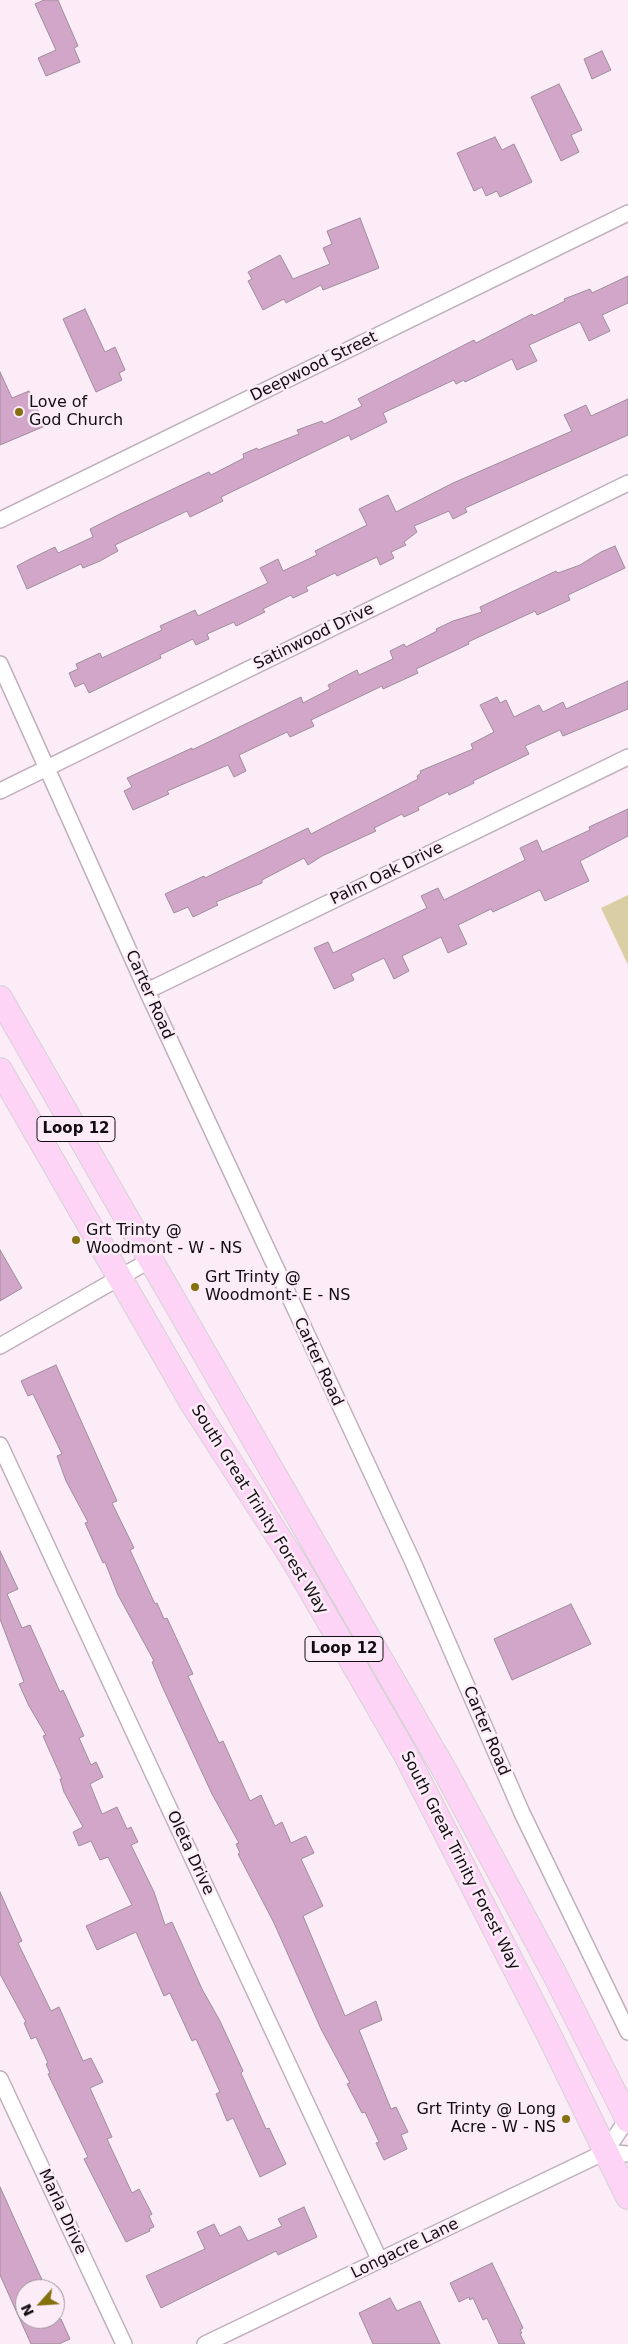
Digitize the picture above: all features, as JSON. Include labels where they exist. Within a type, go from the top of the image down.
[{"type":"main road","name":"South Great Trinity Forest Way","points":[[0,998],[152,1259],[446,1773],[554,1973],[628,2119]]},
{"type":"main road","name":"South Great Trinity Forest Way","points":[[0,1070],[192,1404],[294,1561],[406,1755],[548,2033],[617,2153],[628,2197]]},
{"type":"street","name":"Deepwood Street","points":[[0,520],[628,213]]},
{"type":"street","name":"Satinwood Drive","points":[[0,791],[628,483]]},
{"type":"street","name":"Carter Road","points":[[0,664],[48,767],[147,991],[316,1358],[412,1560],[522,1813],[628,2032]]},
{"type":"street","name":"Palm Oak Drive","points":[[147,991],[628,757]]},
{"type":"street","points":[[0,1346],[152,1259]]},
{"type":"street","name":"Oleta Drive","points":[[0,1445],[380,2261]]},
{"type":"street","name":"Marla Drive","points":[[0,2079],[124,2344]]},
{"type":"street","points":[[617,2153],[628,2119]]},
{"type":"street","name":"Longacre Lane","points":[[204,2344],[617,2153]]},
{"type":"shaded area","points":[[628,895],[628,965],[601,908]]},
{"type":"building","points":[[44,0],[58,0],[78,46],[74,48],[80,62],[46,76],[38,58],[56,50],[35,4]]},
{"type":"building","points":[[602,51],[611,70],[592,79],[584,59]]},
{"type":"building","points":[[559,84],[582,130],[571,135],[579,152],[561,161],[531,97]]},
{"type":"building","points":[[495,137],[502,150],[514,144],[532,182],[500,197],[497,191],[486,196],[482,187],[474,191],[457,153]]},
{"type":"building","points":[[360,218],[379,268],[323,290],[321,285],[286,303],[284,299],[263,310],[248,281],[252,279],[248,272],[280,255],[293,279],[330,264],[323,248],[332,244],[327,231]]},
{"type":"building","points":[[628,276],[628,303],[602,315],[610,331],[589,341],[580,322],[529,345],[537,361],[517,370],[512,359],[465,382],[464,380],[456,384],[454,380],[383,413],[387,422],[351,440],[349,435],[221,497],[223,501],[190,517],[187,511],[115,545],[118,551],[100,561],[83,568],[81,564],[27,589],[17,566],[30,559],[55,547],[58,553],[93,537],[90,529],[209,472],[211,475],[244,458],[243,454],[299,434],[297,430],[322,421],[324,424],[362,406],[358,399],[474,340],[476,343],[532,314],[534,316],[565,301],[564,299],[590,289],[592,293]]},
{"type":"building","points":[[85,309],[105,352],[115,347],[125,370],[119,373],[122,380],[96,392],[63,319]]},
{"type":"building","name":"Love of God Church","points":[[0,372],[12,398],[29,391],[45,426],[0,445]]},
{"type":"building","points":[[628,399],[628,435],[465,508],[467,512],[453,519],[449,511],[414,526],[417,532],[404,542],[406,545],[391,552],[394,558],[380,565],[377,557],[337,576],[335,573],[306,587],[308,591],[293,598],[291,595],[263,609],[265,612],[236,626],[234,622],[207,634],[209,639],[196,645],[193,639],[160,655],[161,658],[89,693],[84,683],[75,687],[69,673],[78,669],[76,664],[100,653],[102,658],[162,630],[160,626],[195,610],[198,616],[268,583],[260,568],[278,559],[283,571],[317,555],[315,551],[367,525],[359,509],[388,495],[396,512],[453,483],[572,431],[564,415],[586,405],[591,416]]},
{"type":"building","points":[[615,546],[625,568],[568,595],[570,600],[537,615],[535,611],[468,642],[469,644],[416,669],[418,673],[383,689],[382,686],[311,720],[314,726],[290,737],[287,732],[239,755],[246,771],[234,777],[228,765],[167,791],[169,794],[133,810],[124,791],[132,787],[127,778],[192,748],[192,750],[301,697],[303,703],[330,689],[328,685],[357,670],[359,675],[393,659],[390,651],[404,644],[406,647],[453,621],[482,612],[480,607],[556,571],[558,573],[580,565]]},
{"type":"building","points":[[628,681],[628,709],[563,736],[560,730],[525,746],[529,754],[473,781],[474,783],[449,795],[448,792],[418,807],[419,810],[404,817],[402,814],[374,828],[376,831],[322,856],[308,865],[304,858],[262,880],[262,883],[216,902],[218,905],[193,917],[188,907],[174,913],[165,894],[204,876],[205,878],[308,828],[311,834],[418,779],[417,776],[421,773],[420,771],[473,749],[471,744],[494,732],[480,705],[497,697],[500,703],[506,700],[514,717],[539,705],[543,712],[563,702],[566,709]]},
{"type":"building","points":[[628,809],[628,836],[580,861],[589,881],[545,901],[540,890],[493,912],[491,909],[458,925],[467,944],[448,953],[441,937],[402,956],[409,971],[394,979],[384,958],[351,974],[354,980],[334,989],[314,948],[328,942],[333,953],[427,908],[421,896],[438,888],[444,900],[525,860],[520,848],[537,840],[542,852],[590,830],[589,827]]},
{"type":"building","points":[[0,1250],[22,1288],[0,1301]]},
{"type":"building","points":[[56,1365],[117,1501],[112,1503],[134,1548],[130,1550],[155,1604],[157,1603],[164,1619],[167,1618],[193,1674],[188,1676],[219,1743],[223,1741],[250,1801],[261,1795],[275,1826],[282,1822],[291,1843],[306,1836],[314,1853],[301,1859],[323,1906],[303,1916],[345,2016],[376,2001],[382,2020],[359,2030],[391,2109],[396,2107],[408,2132],[401,2135],[407,2149],[384,2160],[376,2143],[379,2142],[365,2112],[362,2113],[347,2084],[350,2083],[321,2029],[274,1923],[238,1854],[240,1853],[236,1844],[239,1843],[212,1794],[162,1686],[152,1662],[154,1661],[118,1595],[105,1562],[103,1563],[85,1523],[88,1522],[66,1481],[57,1456],[62,1454],[33,1394],[28,1396],[21,1381]]},
{"type":"building","points":[[0,1551],[18,1589],[7,1594],[22,1628],[30,1625],[60,1692],[63,1690],[84,1736],[79,1738],[91,1765],[96,1762],[103,1777],[90,1784],[102,1814],[117,1807],[127,1829],[131,1827],[138,1842],[131,1845],[154,1892],[165,1925],[172,1922],[202,1989],[220,2021],[243,2071],[241,2073],[266,2129],[269,2128],[286,2164],[260,2177],[233,2118],[227,2121],[216,2094],[220,2092],[196,2039],[192,2041],[170,1993],[164,1996],[136,1932],[97,1950],[86,1926],[132,1905],[108,1857],[100,1860],[91,1841],[79,1846],[73,1832],[83,1827],[64,1792],[60,1779],[62,1779],[43,1736],[46,1735],[19,1684],[24,1682],[0,1619]]},
{"type":"building","points":[[571,1604],[591,1644],[512,1680],[494,1639]]},
{"type":"building","points":[[0,1892],[22,1941],[18,1943],[51,2011],[59,2007],[83,2061],[91,2058],[103,2082],[90,2088],[112,2137],[107,2139],[132,2193],[139,2189],[152,2214],[149,2216],[154,2227],[149,2229],[150,2231],[126,2242],[84,2159],[88,2157],[48,2074],[50,2073],[46,2064],[48,2063],[36,2037],[31,2039],[24,2023],[26,2022],[0,1974]]},
{"type":"building","points":[[0,2187],[42,2279],[15,2279],[15,2308],[0,2275]]},
{"type":"building","points":[[304,2207],[317,2237],[278,2255],[276,2251],[161,2308],[146,2276],[205,2249],[197,2232],[214,2224],[220,2236],[240,2226],[248,2241],[282,2226],[278,2219]]},
{"type":"building","points":[[492,2263],[523,2328],[520,2330],[522,2333],[520,2334],[525,2344],[499,2344],[487,2318],[483,2320],[473,2298],[470,2300],[469,2297],[459,2302],[450,2283]]},
{"type":"building","points":[[390,2298],[397,2311],[420,2301],[440,2344],[373,2344],[359,2313]]},
{"type":"building","points":[[65,2328],[70,2339],[59,2344],[31,2344],[24,2329]]},
{"type":"place","name":"Love of God Church","points":[[19,412]]},
{"type":"place","name":"Grt Trinty @ Woodmont - W - NS","points":[[76,1240]]},
{"type":"place","name":"Grt Trinty @ Woodmont- E - NS","points":[[195,1287]]},
{"type":"place","name":"Grt Trinty @ Long Acre - W - NS","points":[[566,2119]]}]
